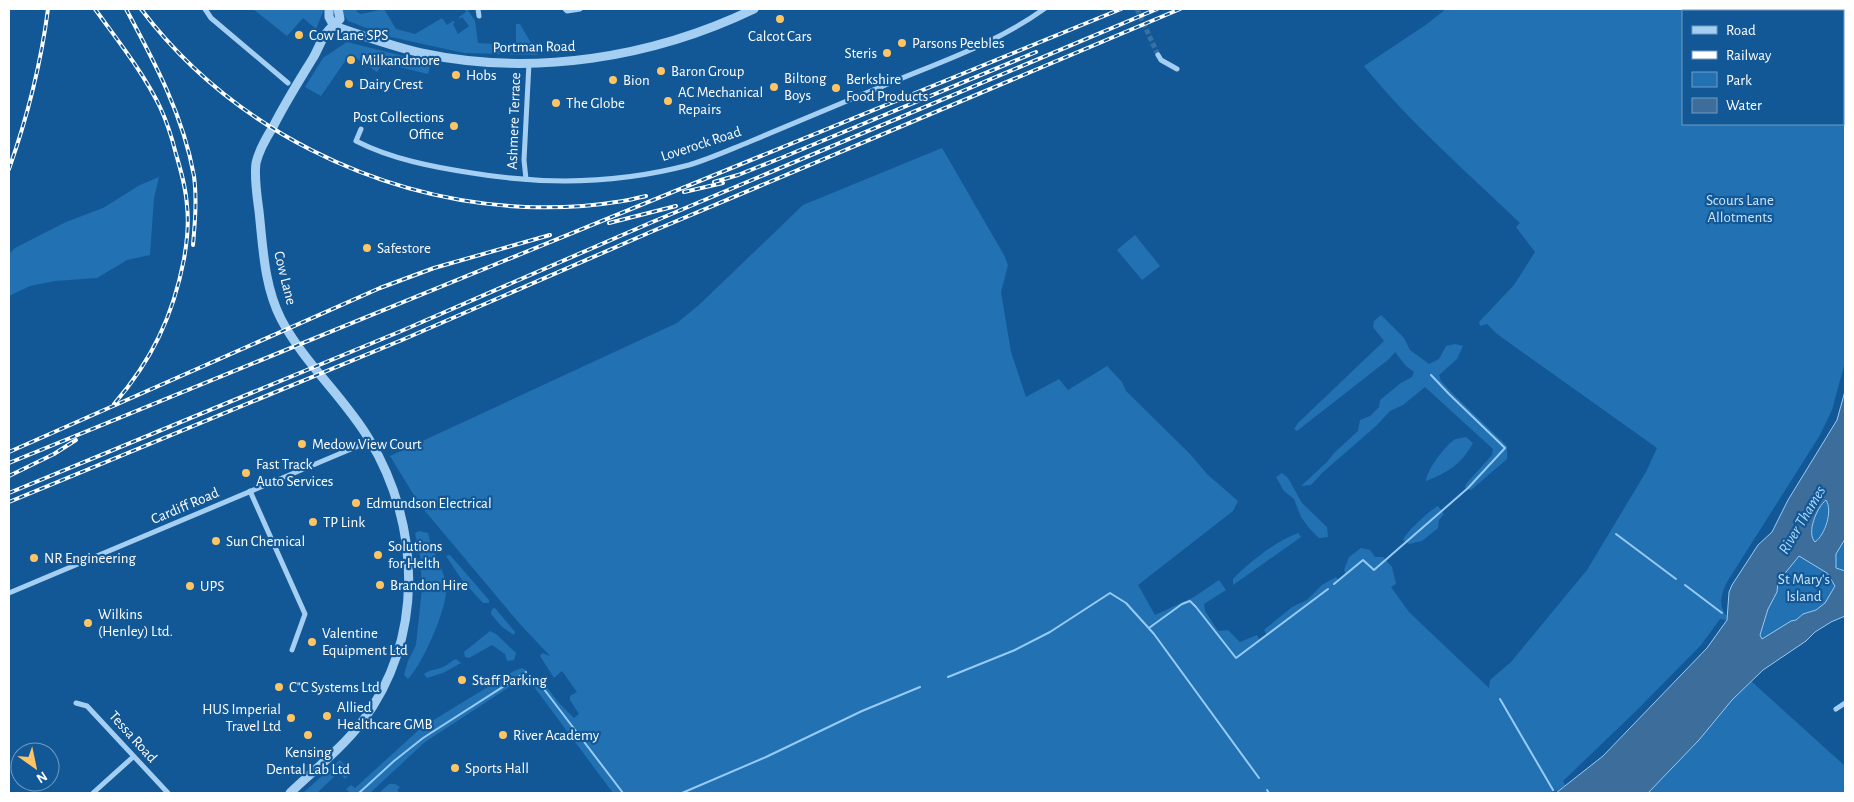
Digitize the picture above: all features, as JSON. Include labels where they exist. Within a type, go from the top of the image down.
[{"type":"street","points":[[205,9],[211,18],[288,83]]},
{"type":"street","points":[[329,9],[329,17],[334,26],[340,19],[338,9]]},
{"type":"street","points":[[478,9],[479,16]]},
{"type":"street","points":[[565,9],[567,11],[580,9]]},
{"type":"street","name":"Portman Road","points":[[732,18],[744,9]]},
{"type":"street","name":"Portman Road","points":[[334,26],[421,53],[465,60],[529,63],[572,60],[629,52],[688,36],[754,9]]},
{"type":"street","name":"Loverock Road","points":[[361,129],[356,141],[374,149],[450,170],[506,179],[534,181],[606,179],[664,170],[698,162],[978,47],[1017,27],[1044,9]]},
{"type":"street","name":"Cow Lane","points":[[290,793],[329,757],[356,728],[379,696],[391,670],[403,634],[409,594],[409,565],[402,524],[386,473],[370,441],[354,416],[290,334],[277,311],[265,264],[256,182],[256,163],[266,138],[327,32],[334,26]]},
{"type":"street","points":[[1158,55],[1161,60],[1177,69]]},
{"type":"street","name":"Ashmere Terrace","points":[[526,179],[524,160],[529,63]]},
{"type":"street","name":"Cardiff Road","points":[[9,593],[370,441]]},
{"type":"street","points":[[250,491],[305,614],[292,650]]},
{"type":"street","name":"Tessa Road","points":[[76,703],[87,706],[168,793]]},
{"type":"street","points":[[1836,709],[1845,703]]},
{"type":"street","points":[[93,793],[133,757]]},
{"type":"green space","points":[[253,9],[324,9],[316,29],[303,18],[287,36]]},
{"type":"green space","points":[[342,9],[356,9],[361,14],[384,9],[396,29],[415,34],[442,18],[447,25],[453,21],[455,22],[453,24],[458,34],[469,26],[462,17],[460,19],[459,17],[466,12],[464,9],[467,9],[475,21],[478,43],[516,45],[516,24],[520,24],[538,55],[464,53],[391,37],[348,21]]},
{"type":"green space","name":"Scours Lane Allotments","points":[[1446,9],[1845,9],[1845,362],[1832,410],[1820,435],[1727,582],[1721,599],[1722,608],[1727,616],[1726,620],[1720,619],[1701,645],[1563,781],[1565,785],[1559,790],[1549,793],[613,793],[532,684],[541,680],[574,718],[579,714],[570,700],[570,696],[577,692],[562,671],[554,678],[540,656],[542,653],[550,656],[519,623],[420,505],[390,456],[677,323],[700,304],[803,205],[942,148],[1008,265],[1001,292],[1011,352],[1026,397],[1059,379],[1068,390],[1107,366],[1122,382],[1126,391],[1190,454],[1208,475],[1238,501],[1233,511],[1138,585],[1155,615],[1194,597],[1219,580],[1226,590],[1204,604],[1205,611],[1218,631],[1228,630],[1240,642],[1257,635],[1260,641],[1267,636],[1264,630],[1292,607],[1307,600],[1322,585],[1336,577],[1339,581],[1346,575],[1344,570],[1349,557],[1361,548],[1370,550],[1375,557],[1383,557],[1392,567],[1396,584],[1391,587],[1409,612],[1489,688],[1490,680],[1511,662],[1587,570],[1646,472],[1657,448],[1497,334],[1487,324],[1480,326],[1479,322],[1514,285],[1535,252],[1516,227],[1520,223],[1400,107],[1364,66]]},
{"type":"green space","points":[[347,42],[431,63],[428,74],[383,63],[377,72],[350,54],[321,96],[305,87],[323,58]]},
{"type":"green space","points":[[159,177],[154,198],[150,255],[127,260],[97,278],[55,281],[30,286],[9,296],[9,254],[15,248],[66,222],[103,208],[140,185]]},
{"type":"green space","points":[[1135,235],[1160,266],[1142,280],[1117,250]]},
{"type":"green space","points":[[1381,315],[1404,338],[1410,350],[1429,364],[1439,359],[1446,346],[1455,344],[1463,346],[1457,359],[1439,375],[1441,381],[1507,446],[1507,459],[1471,490],[1465,488],[1466,484],[1492,455],[1493,449],[1425,387],[1403,405],[1390,411],[1311,485],[1301,486],[1358,431],[1360,420],[1370,416],[1379,407],[1380,400],[1401,383],[1412,377],[1414,372],[1406,366],[1395,352],[1389,359],[1297,431],[1294,429],[1384,341],[1373,327],[1374,321]]},
{"type":"green space","points":[[1466,437],[1473,443],[1464,457],[1441,475],[1426,481],[1433,465],[1446,448],[1454,440]]},
{"type":"green space","points":[[1282,473],[1288,478],[1302,503],[1327,527],[1328,537],[1319,538],[1301,517],[1294,499],[1284,491],[1276,477]]},
{"type":"green space","name":"St Mary's Island","points":[[1826,500],[1828,516],[1822,534],[1815,542],[1812,527],[1819,508]]},
{"type":"green space","points":[[1438,506],[1444,514],[1439,520],[1438,528],[1422,541],[1409,544],[1403,540],[1419,522]]},
{"type":"green space","points":[[419,531],[428,533],[444,577],[446,593],[434,634],[414,672],[408,679],[404,675],[416,645],[422,588],[420,556],[415,533]]},
{"type":"green space","points":[[1298,533],[1301,537],[1233,585],[1233,579],[1247,565],[1281,541]]},
{"type":"green space","name":"St Mary's Island","points":[[1845,539],[1845,571],[1836,568],[1836,554]]},
{"type":"green space","points":[[450,555],[489,600],[489,603],[483,603],[462,580],[446,556]]},
{"type":"green space","name":"St Mary's Island","points":[[1799,556],[1827,573],[1835,586],[1825,603],[1816,610],[1803,614],[1763,639],[1760,635],[1768,609],[1777,592],[1778,582]]},
{"type":"green space","points":[[495,608],[515,632],[514,635],[502,627],[491,614],[492,609]]},
{"type":"green space","points":[[490,631],[496,634],[516,653],[514,660],[507,661],[505,654],[492,645],[469,658],[465,657],[464,652]]},
{"type":"green space","points":[[456,659],[461,663],[443,673],[427,678],[424,674],[442,667]]},
{"type":"green space","points":[[522,668],[527,671],[526,676],[425,742],[370,793],[350,793],[346,789],[351,785],[355,788],[422,727]]},
{"type":"green space","points":[[1751,681],[1845,766],[1845,793],[1648,793],[1699,740],[1732,700]]},
{"type":"green space","points":[[340,760],[351,772],[345,779],[339,772],[317,793],[303,793]]},
{"type":"green space","points":[[389,784],[395,784],[400,787],[397,790],[400,793],[379,793]]},
{"type":"water","name":"River Thames","points":[[1845,391],[1845,539],[1836,554],[1836,568],[1845,571],[1845,616],[1815,632],[1806,641],[1763,670],[1732,700],[1699,740],[1648,793],[1556,793],[1603,756],[1707,648],[1727,620],[1729,592],[1732,585],[1758,545],[1772,532],[1788,500],[1837,420]],"holes":[[[1826,500],[1829,510],[1827,522],[1825,529],[1815,542],[1812,527],[1819,508]],[[1799,556],[1827,573],[1835,586],[1825,603],[1816,610],[1803,614],[1762,639],[1760,635],[1768,609],[1777,592],[1778,582]]]},
{"type":"waterway","points":[[1334,584],[1363,560],[1374,570],[1468,488],[1505,448],[1431,375]]},
{"type":"waterway","points":[[1616,534],[1676,579]]},
{"type":"waterway","points":[[1685,585],[1722,613]]},
{"type":"waterway","points":[[1149,628],[1182,604],[1190,601],[1236,658],[1328,589]]},
{"type":"waterway","points":[[948,677],[1015,650],[1050,632],[1110,593],[1126,603],[1154,634],[1259,778]]},
{"type":"waterway","points":[[359,793],[423,738],[526,672]]},
{"type":"waterway","points":[[537,680],[623,793]]},
{"type":"waterway","points":[[682,793],[766,757],[862,711],[920,687]]},
{"type":"waterway","points":[[1500,699],[1553,790]]},
{"type":"tunnel","points":[[1137,9],[1158,55]]},
{"type":"railway","points":[[9,169],[33,90],[48,9]]},
{"type":"railway","points":[[95,9],[138,69],[160,107],[169,130],[181,173],[188,212],[184,259],[174,300],[150,354],[114,404]]},
{"type":"railway","points":[[126,9],[167,90],[183,132],[194,176],[195,219],[193,245]]},
{"type":"railway","points":[[141,9],[177,51],[218,89],[263,122],[311,150],[362,173],[415,190],[470,201],[525,207],[594,205],[646,196]]},
{"type":"railway","points":[[9,463],[1121,9]]},
{"type":"railway","points":[[9,493],[399,332],[650,223],[1157,9]]},
{"type":"railway","points":[[9,502],[402,340],[653,231],[1180,9]]},
{"type":"railway","points":[[714,182],[738,175],[781,158],[1036,52]]},
{"type":"railway","points":[[684,192],[723,183]]},
{"type":"railway","points":[[609,223],[676,206]]},
{"type":"railway","points":[[9,452],[380,288],[434,268],[550,235]]},
{"type":"railway","points":[[9,476],[54,454],[76,440]]},
{"type":"place","name":"Calcot Cars","points":[[780,19]]},
{"type":"place","name":"Cow Lane SPS","points":[[299,35]]},
{"type":"place","name":"Parsons Peebles","points":[[902,43]]},
{"type":"place","name":"Steris","points":[[887,53]]},
{"type":"place","name":"Milkandmore","points":[[351,60]]},
{"type":"place","name":"Baron Group","points":[[661,71]]},
{"type":"place","name":"Hobs","points":[[456,75]]},
{"type":"place","name":"Bion","points":[[613,80]]},
{"type":"place","name":"Dairy Crest","points":[[349,84]]},
{"type":"place","name":"Biltong Boys","points":[[774,87]]},
{"type":"place","name":"Berkshire Food Products","points":[[836,88]]},
{"type":"place","name":"AC Mechanical Repairs","points":[[668,101]]},
{"type":"place","name":"The Globe","points":[[556,103]]},
{"type":"place","name":"Post Collections Office","points":[[454,126]]},
{"type":"place","name":"Safestore","points":[[367,248]]},
{"type":"place","name":"Medow View Court","points":[[302,444]]},
{"type":"place","name":"Fast Track Auto Services","points":[[246,473]]},
{"type":"place","name":"Edmundson Electrical","points":[[356,503]]},
{"type":"place","name":"TP Link","points":[[313,522]]},
{"type":"place","name":"Sun Chemical","points":[[216,541]]},
{"type":"place","name":"Solutions for Helth","points":[[378,555]]},
{"type":"place","name":"NR Engineering","points":[[34,558]]},
{"type":"place","name":"Brandon Hire","points":[[380,585]]},
{"type":"place","name":"UPS","points":[[190,586]]},
{"type":"place","name":"Wilkins (Henley) Ltd.","points":[[88,623]]},
{"type":"place","name":"Valentine Equipment Ltd","points":[[312,642]]},
{"type":"place","name":"Staff Parking","points":[[462,680]]},
{"type":"place","name":"C\"C Systems Ltd","points":[[279,687]]},
{"type":"place","name":"Allied Healthcare GMB","points":[[327,716]]},
{"type":"place","name":"HUS Imperial Travel Ltd","points":[[291,718]]},
{"type":"place","name":"Kensing Dental Lab Ltd","points":[[308,735]]},
{"type":"place","name":"River Academy","points":[[503,735]]},
{"type":"place","name":"Sports Hall","points":[[455,768]]}]
